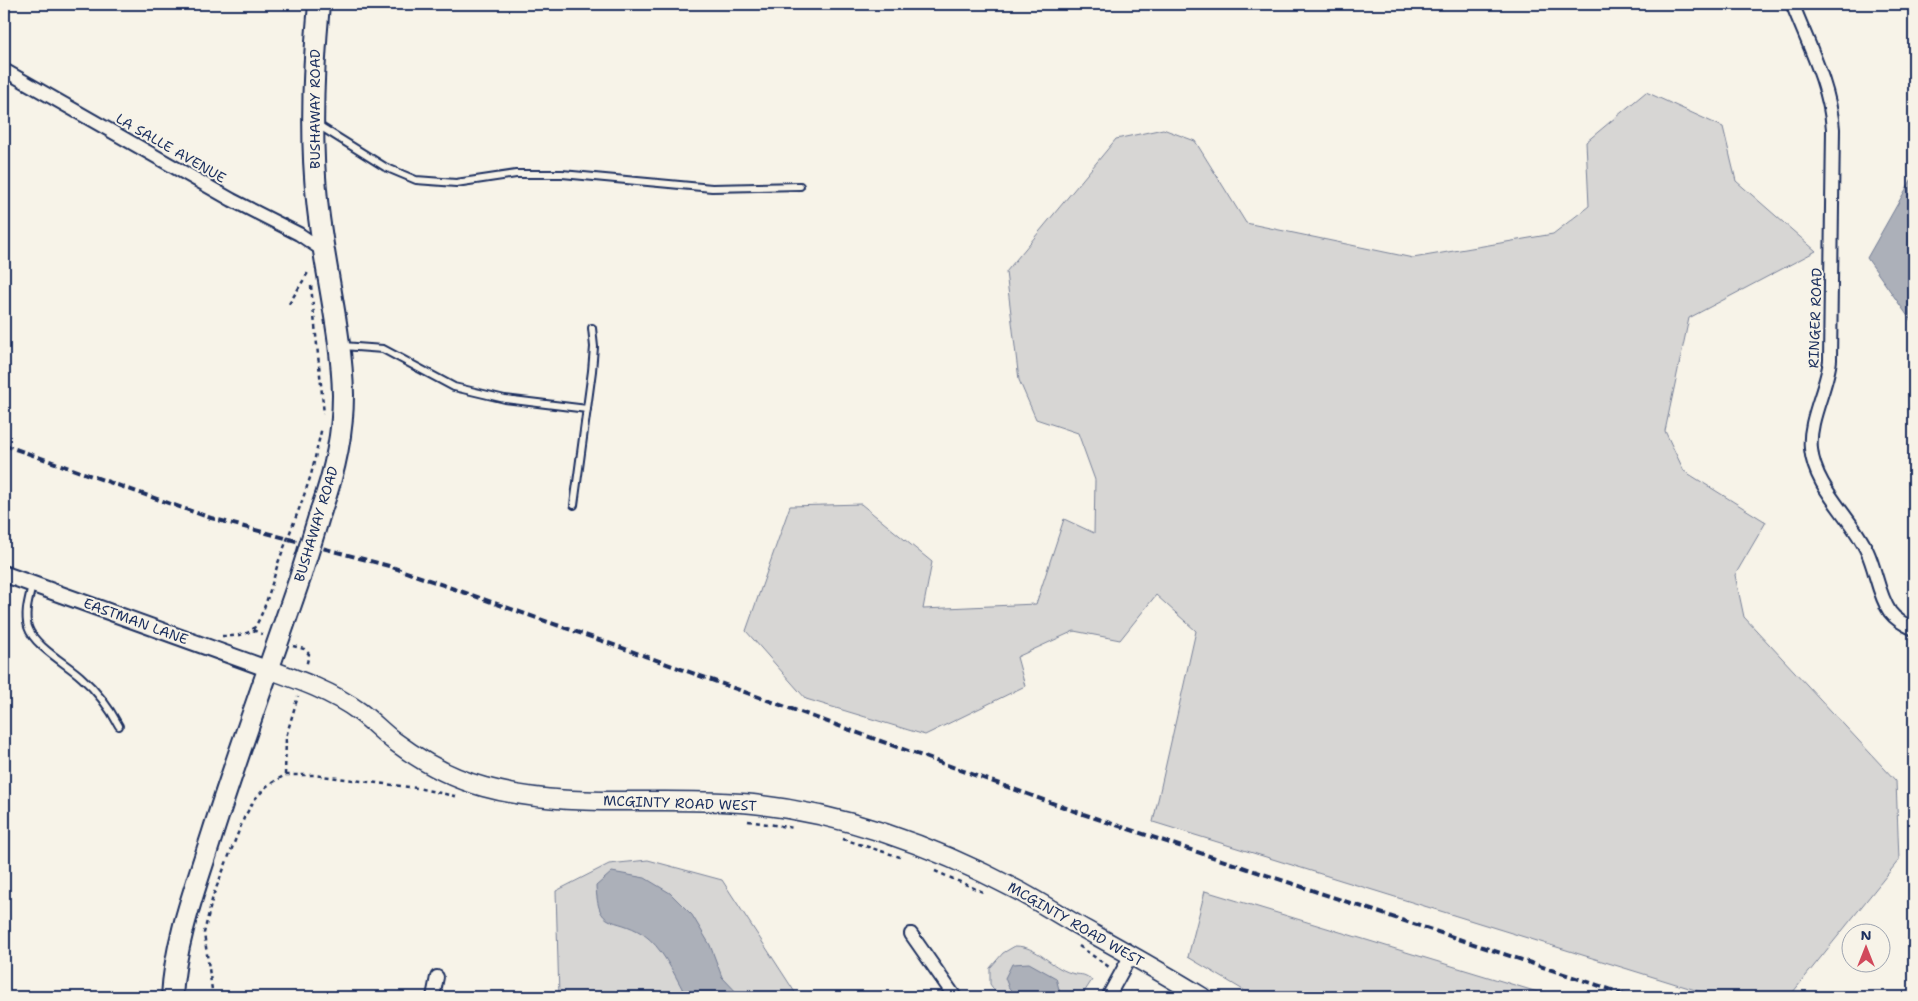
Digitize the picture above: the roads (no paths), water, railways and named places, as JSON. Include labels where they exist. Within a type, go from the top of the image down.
[{"type":"main road","name":"BUSHAWAY ROAD","points":[[172,997],[178,953],[190,902],[231,774],[330,487],[343,409],[338,345],[314,170],[312,122],[319,4]]},
{"type":"main road","name":"MCGINTY ROAD WEST","points":[[268,669],[301,681],[359,711],[395,742],[438,770],[464,781],[511,793],[575,800],[753,804],[832,818],[897,837],[1018,890],[1202,997]]},
{"type":"street","name":"RINGER ROAD","points":[[1794,8],[1826,90],[1832,109],[1833,129],[1830,360],[1826,384],[1813,427],[1810,446],[1813,466],[1867,551],[1890,612],[1902,623],[1914,629]]},
{"type":"street","name":"LA SALLE AVENUE","points":[[4,70],[232,200],[299,234],[324,251]]},
{"type":"street","name":"EASTMAN LANE","points":[[4,574],[268,669]]},
{"type":"street","points":[[910,934],[954,997]]},
{"type":"street","points":[[1108,997],[1131,955]]},
{"type":"street","points":[[433,997],[437,977]]},
{"type":"lane","points":[[312,122],[385,166],[416,180],[456,182],[516,174],[562,174],[712,188],[800,186]]},
{"type":"lane","points":[[574,505],[594,347],[592,328]]},
{"type":"lane","points":[[338,345],[383,349],[454,387],[505,399],[587,409]]},
{"type":"lane","points":[[32,584],[27,610],[29,630],[38,642],[82,678],[108,706],[118,726]]},
{"type":"railway","points":[[4,445],[211,518],[389,566],[1077,812],[1633,997]]}]
